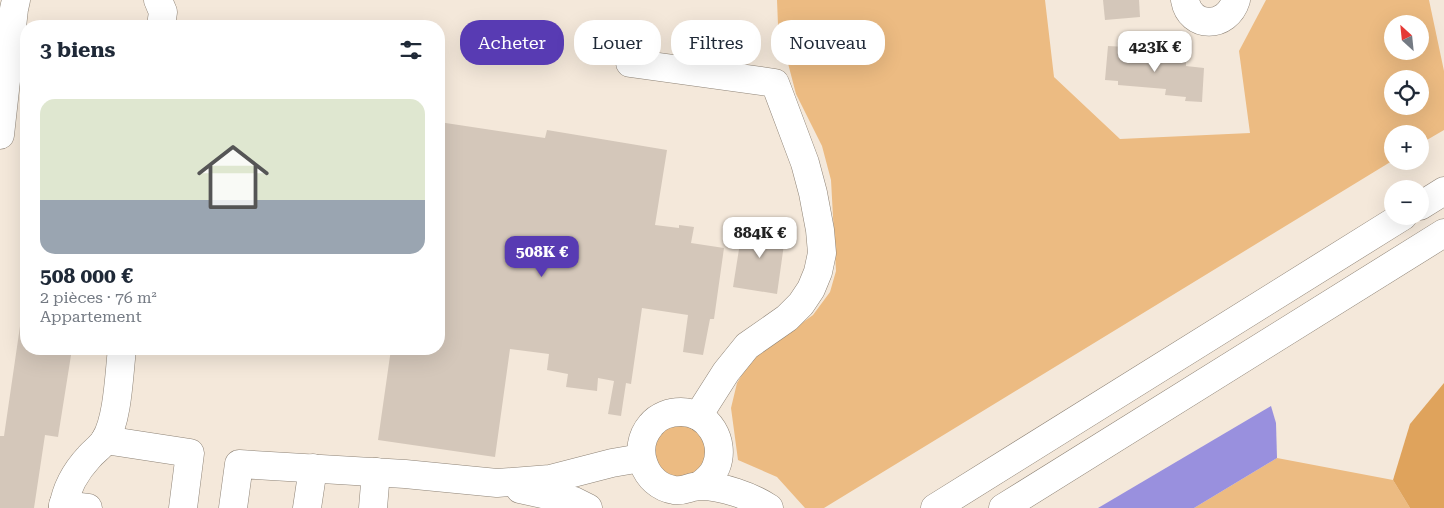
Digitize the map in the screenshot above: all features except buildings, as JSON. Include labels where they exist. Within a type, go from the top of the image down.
[{"type":"main road","points":[[0,135],[16,0]]},
{"type":"main road","points":[[158,0],[163,12],[162,20]]},
{"type":"main road","points":[[1185,0],[1189,11],[1195,17],[1203,21],[1212,22],[1221,20],[1228,15],[1234,7],[1236,0]]},
{"type":"main road","points":[[645,65],[776,83],[805,163],[814,194],[820,230],[822,253],[818,272],[811,289],[801,304],[787,318],[747,346],[726,372],[698,416]]},
{"type":"main road","points":[[1429,200],[1444,191]]},
{"type":"main road","points":[[935,508],[1390,225]]},
{"type":"main road","points":[[1003,508],[1444,233]]},
{"type":"main road","points":[[72,507],[65,496],[71,482],[105,440],[113,424],[121,355]]},
{"type":"main road","points":[[666,508],[693,488],[709,479],[720,457],[719,444],[715,432],[708,423],[698,416],[686,412],[674,412],[662,416],[652,424],[645,434],[641,446],[641,458],[645,470],[653,480],[674,490],[693,488],[720,489],[746,496],[769,508]]},
{"type":"main road","points":[[105,440],[190,453],[183,508]]},
{"type":"main road","points":[[497,483],[550,479],[612,462],[641,458]]},
{"type":"main road","points":[[233,508],[239,464],[405,474],[497,483],[574,501],[588,508]]},
{"type":"main road","points":[[307,508],[312,468]]},
{"type":"main road","points":[[373,508],[376,472]]},
{"type":"shaded area","points":[[777,0],[1045,0],[1054,77],[1120,139],[1250,133],[1239,51],[1266,0],[1429,0],[1444,71],[1444,130],[1429,139],[1429,125],[1384,125],[1384,166],[824,508],[805,508],[777,477],[738,460],[731,408],[737,383],[751,360],[813,315],[830,292],[836,271],[831,180],[822,146],[796,94],[788,65],[885,65],[885,20],[778,20]]},
{"type":"shaded area","points":[[1444,383],[1444,508],[1410,508],[1393,480],[1410,424]]},
{"type":"shaded area","points":[[1271,406],[1276,423],[1277,458],[1194,508],[1098,508]]},
{"type":"shaded area","points":[[668,424],[696,426],[709,452],[701,470],[683,479],[664,474],[653,458],[654,439]]},
{"type":"shaded area","points":[[1277,458],[1393,480],[1410,508],[1194,508]]}]
